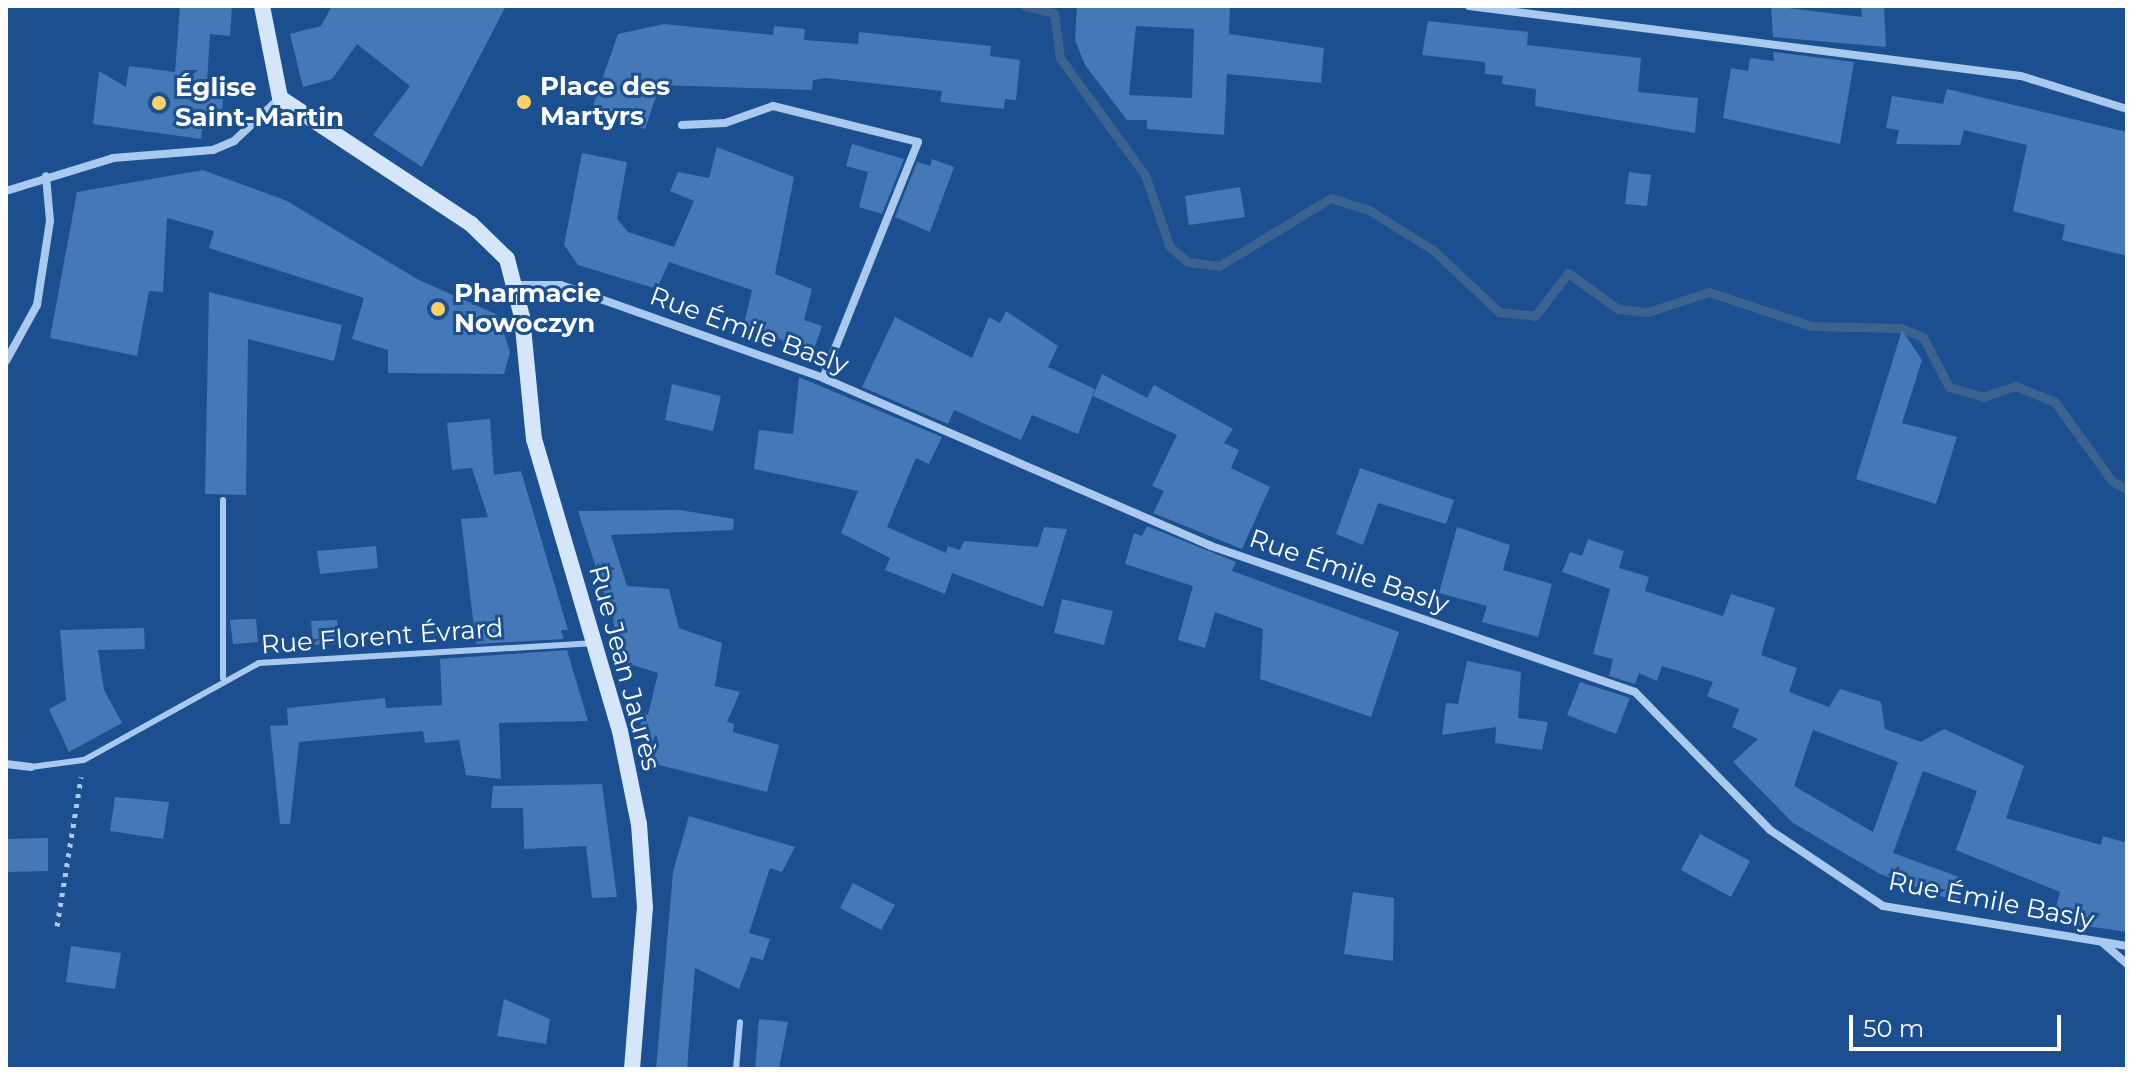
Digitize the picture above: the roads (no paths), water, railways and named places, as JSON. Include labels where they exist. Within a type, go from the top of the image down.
[{"type":"main road","points":[[262,6],[280,98],[491,239],[515,285]]},
{"type":"main road","name":"Rue Jean Jaurès","points":[[515,285],[534,439],[595,643],[639,824],[645,907],[632,1069]]},
{"type":"street","points":[[1469,6],[2021,76],[2127,109]]},
{"type":"street","points":[[6,191],[46,176],[113,158],[213,150],[234,141],[280,98]]},
{"type":"street","points":[[682,125],[725,123],[773,106],[918,142],[823,378]]},
{"type":"street","points":[[6,361],[37,305],[50,221],[46,176]]},
{"type":"street","name":"Rue Émile Basly","points":[[515,285],[561,285],[823,378],[1211,546],[1635,692],[1770,830],[1883,906],[2127,946]]},
{"type":"street","name":"Rue Florent Évrard","points":[[6,764],[31,767]]},
{"type":"street","points":[[2103,943],[2127,964]]},
{"type":"lane","points":[[223,500],[223,678]]},
{"type":"lane","name":"Rue Florent Évrard","points":[[31,767],[84,760],[223,678],[259,663],[595,643]]},
{"type":"lane","points":[[736,1069],[740,1022]]},
{"type":"waterway","points":[[1025,6],[1054,13],[1060,58],[1145,175],[1170,247],[1188,262],[1219,266],[1331,198],[1369,210],[1433,250],[1499,312],[1535,316],[1568,273],[1618,309],[1648,312],[1709,292],[1811,326],[1900,328],[1923,337],[1949,387],[1983,397],[2015,386],[2055,402],[2112,481],[2127,489]]},
{"type":"place","name":"Place des Martyrs","points":[[524,102]]},
{"type":"place","name":"Église Saint-Martin","points":[[159,103]]},
{"type":"place","name":"Pharmacie Nowoczyn","points":[[438,309]]}]
